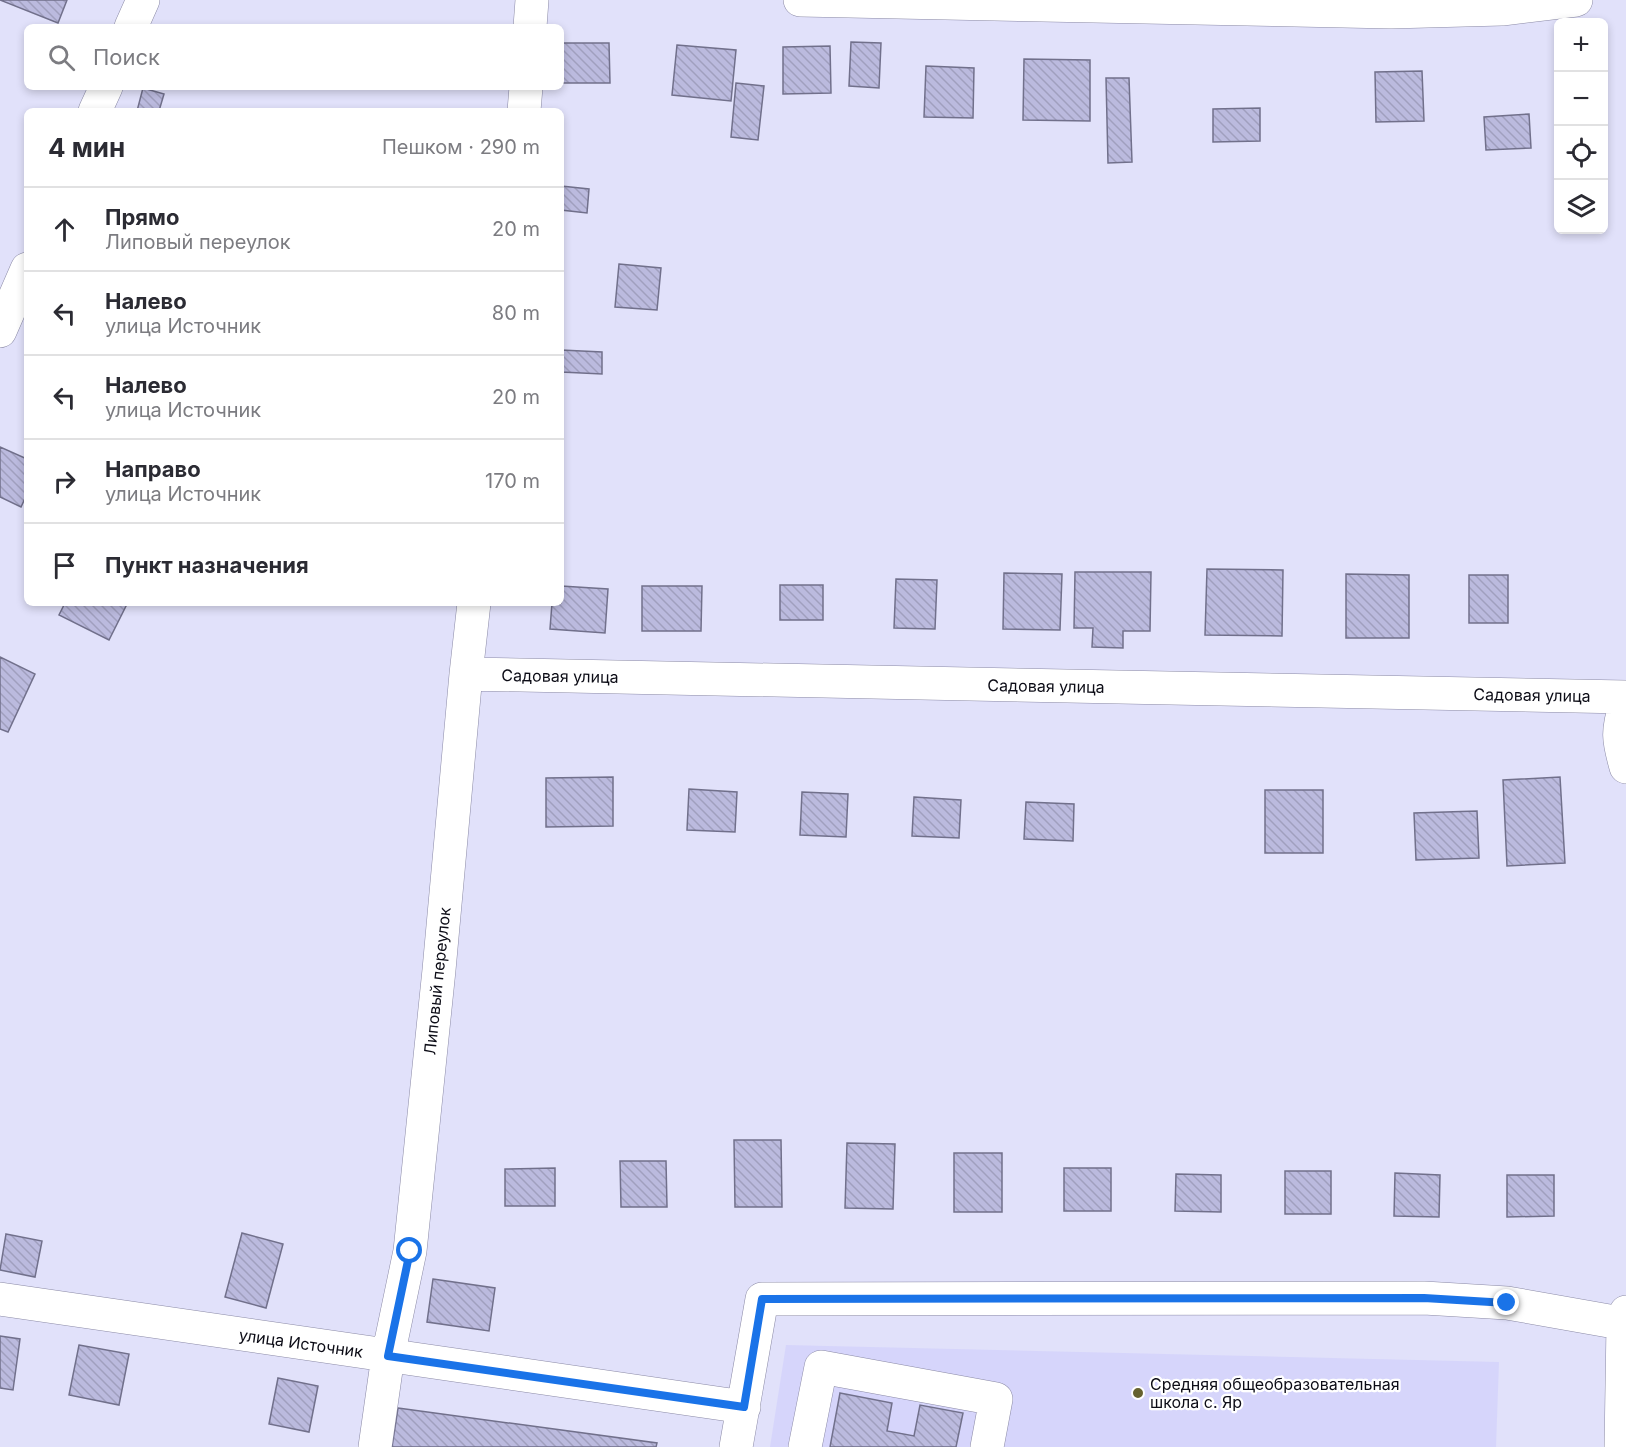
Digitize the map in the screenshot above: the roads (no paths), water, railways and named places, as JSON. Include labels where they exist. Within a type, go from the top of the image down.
[{"type":"street","points":[[133,24],[143,0]]},
{"type":"street","points":[[530,24],[532,0]]},
{"type":"street","points":[[800,0],[1391,12],[1502,9],[1576,0]]},
{"type":"street","points":[[96,108],[105,90]]},
{"type":"street","points":[[524,108],[526,90]]},
{"type":"street","points":[[0,331],[24,276]]},
{"type":"street","name":"Липовый переулок","points":[[375,1447],[388,1356],[410,1251],[474,606]]},
{"type":"street","name":"Садовая улица","points":[[466,674],[1626,697]]},
{"type":"street","points":[[1626,703],[1619,726],[1620,745],[1626,767]]},
{"type":"street","points":[[736,1447],[762,1299],[1424,1298],[1507,1303],[1625,1320],[1621,1447]]},
{"type":"street","name":"улица Источник","points":[[0,1299],[744,1407]]},
{"type":"street","points":[[805,1447],[821,1366],[996,1399],[987,1447]]},
{"type":"place","name":"Средняя общеобразовательная школа с. Яр","points":[[1138,1393]]}]
